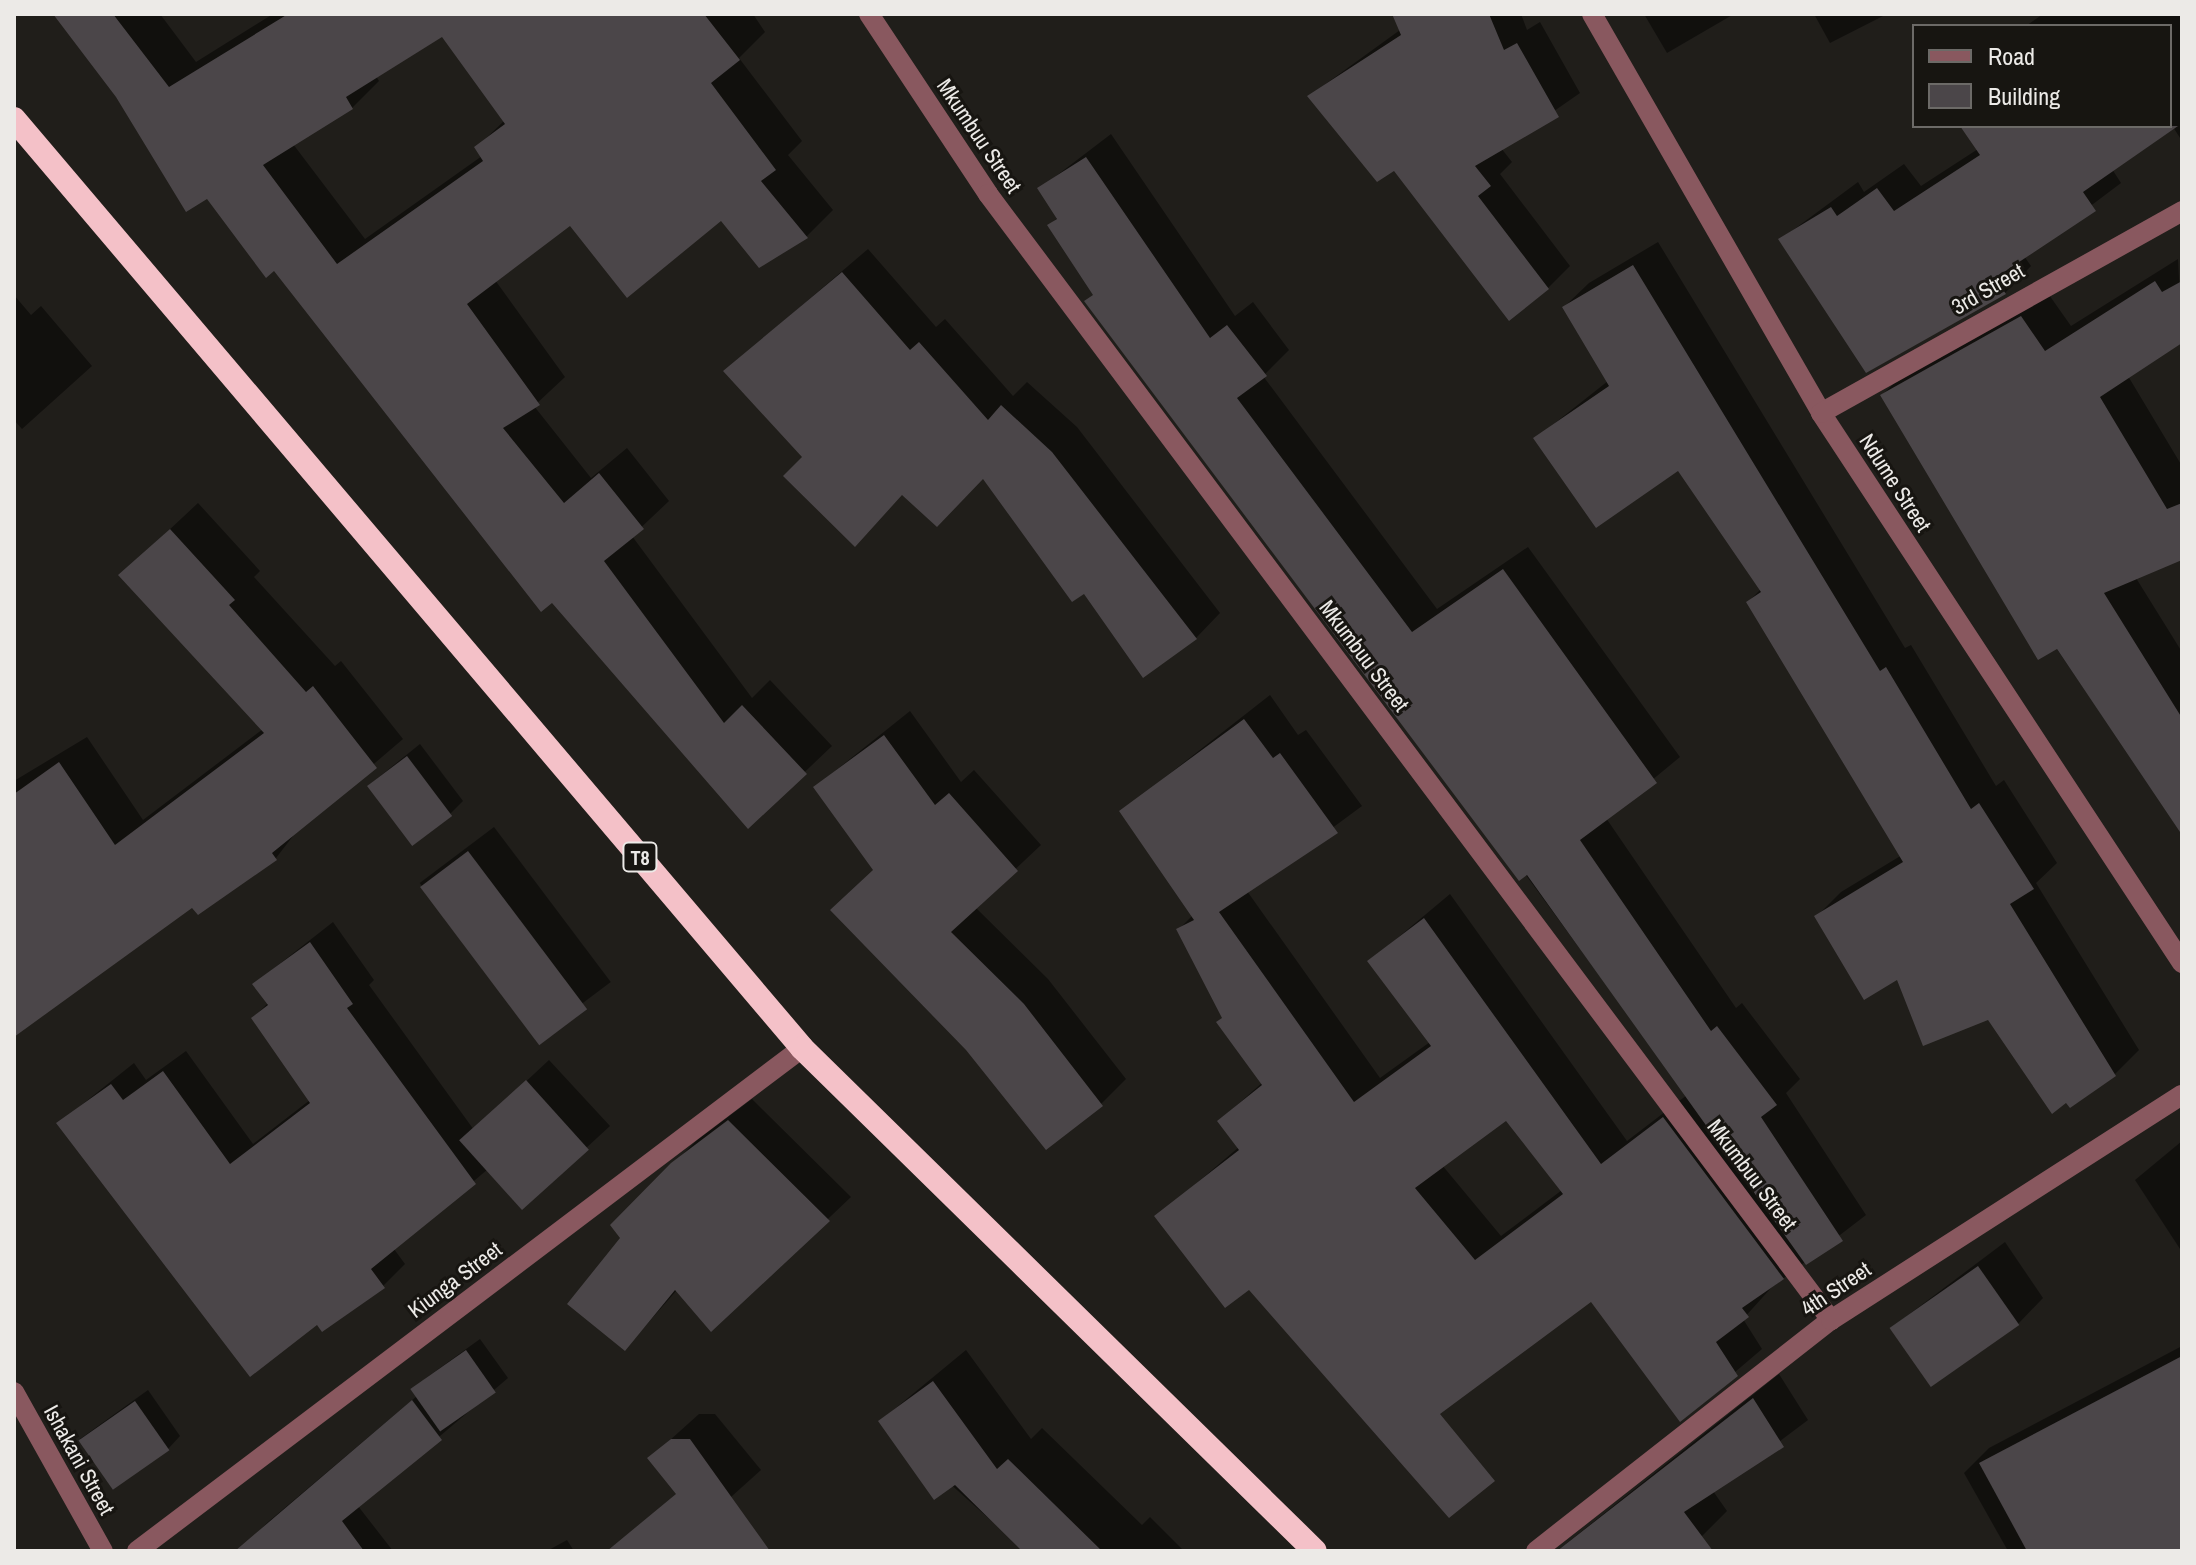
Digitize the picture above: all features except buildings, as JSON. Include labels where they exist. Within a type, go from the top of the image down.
[{"type":"highway","name":"T8","points":[[14,119],[802,1048],[1315,1551]]},
{"type":"street","name":"Mkumbuu Street","points":[[869,14],[997,206],[1831,1320]]},
{"type":"street","name":"Ndume Street","points":[[1592,14],[1821,413],[2182,963]]},
{"type":"street","name":"3rd Street","points":[[1821,413],[2182,211]]},
{"type":"street","name":"Kiunga Street","points":[[137,1551],[802,1048]]},
{"type":"street","name":"4th Street","points":[[1536,1551],[1831,1320],[2182,1095]]},
{"type":"street","name":"Ishakani Street","points":[[14,1392],[103,1551]]}]
